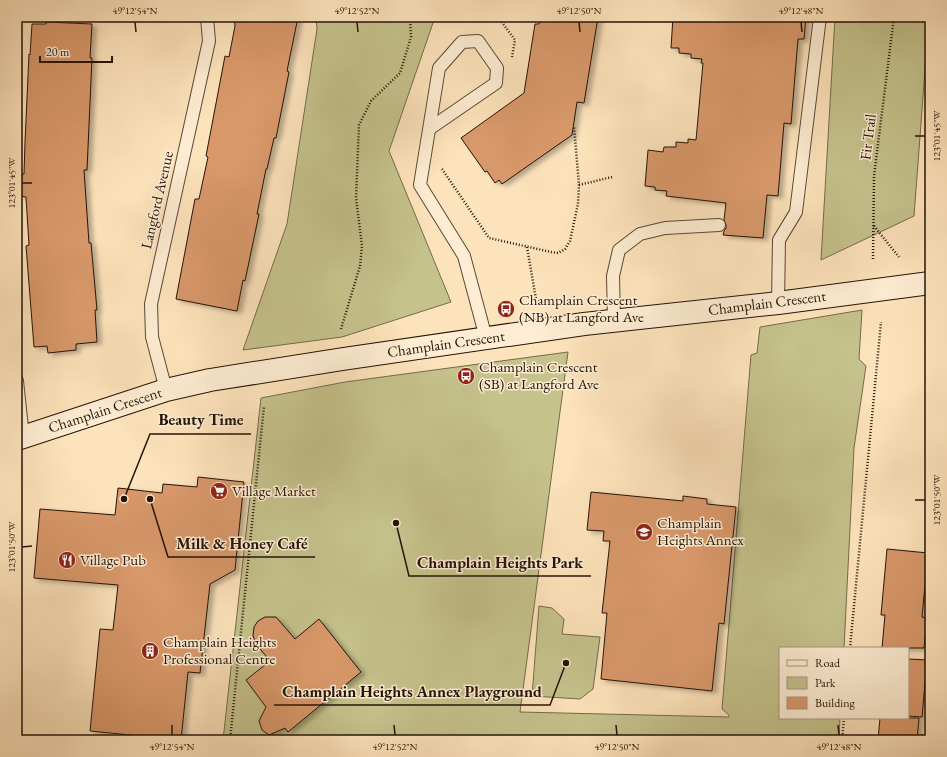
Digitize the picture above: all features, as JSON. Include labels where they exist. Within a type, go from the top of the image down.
[{"type":"street","name":"Champlain Crescent","points":[[20,438],[166,390],[224,378],[614,320],[778,303],[930,283]]},
{"type":"lane","name":"Langford Avenue","points":[[166,390],[152,337],[151,304],[209,41],[207,17]]},
{"type":"lane","points":[[778,303],[779,240],[796,212],[820,17]]},
{"type":"lane","points":[[429,129],[496,83],[497,68],[478,41],[462,42],[439,68],[429,129],[420,186],[464,256],[486,338]]},
{"type":"lane","points":[[614,320],[613,276],[619,250],[640,234],[665,228],[719,225]]},
{"type":"lane","points":[[17,381],[20,438]]},
{"type":"path","points":[[341,330],[360,266],[362,246],[356,198],[359,125],[371,101],[400,73],[411,37],[410,17]]},
{"type":"path","points":[[498,17],[515,40],[512,61]]},
{"type":"path","name":"Fir Trail","points":[[873,259],[874,176],[894,17]]},
{"type":"path","points":[[441,168],[490,238],[558,253],[565,249],[570,240],[578,204],[579,184],[574,126]]},
{"type":"path","points":[[579,184],[612,177]]},
{"type":"path","points":[[874,226],[899,256]]},
{"type":"path","points":[[527,247],[537,305]]},
{"type":"path","points":[[850,647],[881,322]]},
{"type":"path","points":[[230,740],[264,406]]},
{"type":"path","points":[[842,740],[844,719]]},
{"type":"green space","points":[[316,17],[435,17],[389,151],[451,302],[342,337],[243,350],[287,224],[317,29]]},
{"type":"green space","points":[[835,17],[929,17],[914,216],[821,260]]},
{"type":"green space","points":[[862,310],[859,359],[866,366],[854,448],[844,647],[779,647],[779,719],[840,719],[839,740],[223,740],[261,398],[345,382],[568,352],[520,712],[729,717],[729,715],[722,709],[751,355],[757,353],[760,327]]},
{"type":"green space","points":[[539,606],[552,608],[564,619],[562,634],[600,637],[593,689],[580,699],[532,696]]},
{"type":"building","points":[[234,17],[298,17],[276,138],[274,138],[266,169],[257,214],[259,214],[237,311],[176,299],[195,199],[199,199],[208,157],[206,156],[225,56],[229,57],[235,26]]},
{"type":"building","points":[[540,17],[598,17],[584,103],[577,102],[572,135],[502,184],[499,180],[495,183],[487,171],[485,172],[461,138],[524,93],[535,24],[539,24]]},
{"type":"building","points":[[673,17],[806,17],[804,39],[798,39],[791,124],[784,123],[778,196],[767,195],[763,238],[723,235],[726,228],[724,220],[726,203],[666,196],[667,191],[655,190],[655,187],[645,186],[648,150],[663,152],[664,147],[676,147],[676,142],[688,143],[688,139],[696,140],[703,63],[701,63],[702,59],[691,58],[691,54],[679,53],[679,48],[671,48]]},
{"type":"building","points":[[46,22],[92,24],[87,170],[84,170],[89,243],[91,243],[97,310],[95,310],[97,342],[76,344],[76,350],[48,353],[47,346],[34,347],[26,246],[29,245],[26,197],[20,196],[22,174],[24,174],[29,54],[30,55],[32,24],[46,24]]},
{"type":"building","points":[[198,477],[244,482],[235,570],[210,584],[200,673],[188,672],[181,740],[90,731],[100,629],[113,630],[118,585],[34,578],[40,509],[115,515],[118,488],[162,493],[163,484],[197,487]]},
{"type":"building","points":[[591,492],[683,501],[683,496],[707,499],[707,504],[736,507],[724,624],[719,623],[712,691],[601,679],[607,613],[602,613],[610,541],[603,541],[604,531],[587,530]]},
{"type":"building","points":[[887,549],[928,553],[922,617],[927,618],[924,648],[882,647],[885,615],[881,615]]},
{"type":"building","points":[[265,617],[276,617],[295,639],[319,619],[361,672],[288,732],[285,728],[269,735],[262,730],[259,721],[266,707],[246,680],[270,661],[257,645],[253,636],[254,627],[258,621]]},
{"type":"building","points":[[909,659],[927,660],[922,717],[909,716]]},
{"type":"building","points":[[919,718],[917,740],[878,740],[880,719]]},
{"type":"place","name":"Champlain Crescent (NB) at Langford Ave","points":[[506,309]]},
{"type":"place","name":"Champlain Crescent (SB) at Langford Ave","points":[[466,376]]},
{"type":"place","name":"Village Market","points":[[219,491]]},
{"type":"place","name":"Beauty Time","points":[[124,499]]},
{"type":"place","name":"Milk & Honey Café","points":[[150,499]]},
{"type":"place","name":"Champlain Heights Park","points":[[396,523]]},
{"type":"place","name":"Champlain Heights Annex","points":[[644,532]]},
{"type":"place","name":"Village Pub","points":[[67,560]]},
{"type":"place","name":"Champlain Heights Professional Centre","points":[[150,651]]},
{"type":"place","name":"Champlain Heights Annex Playground","points":[[566,663]]}]
